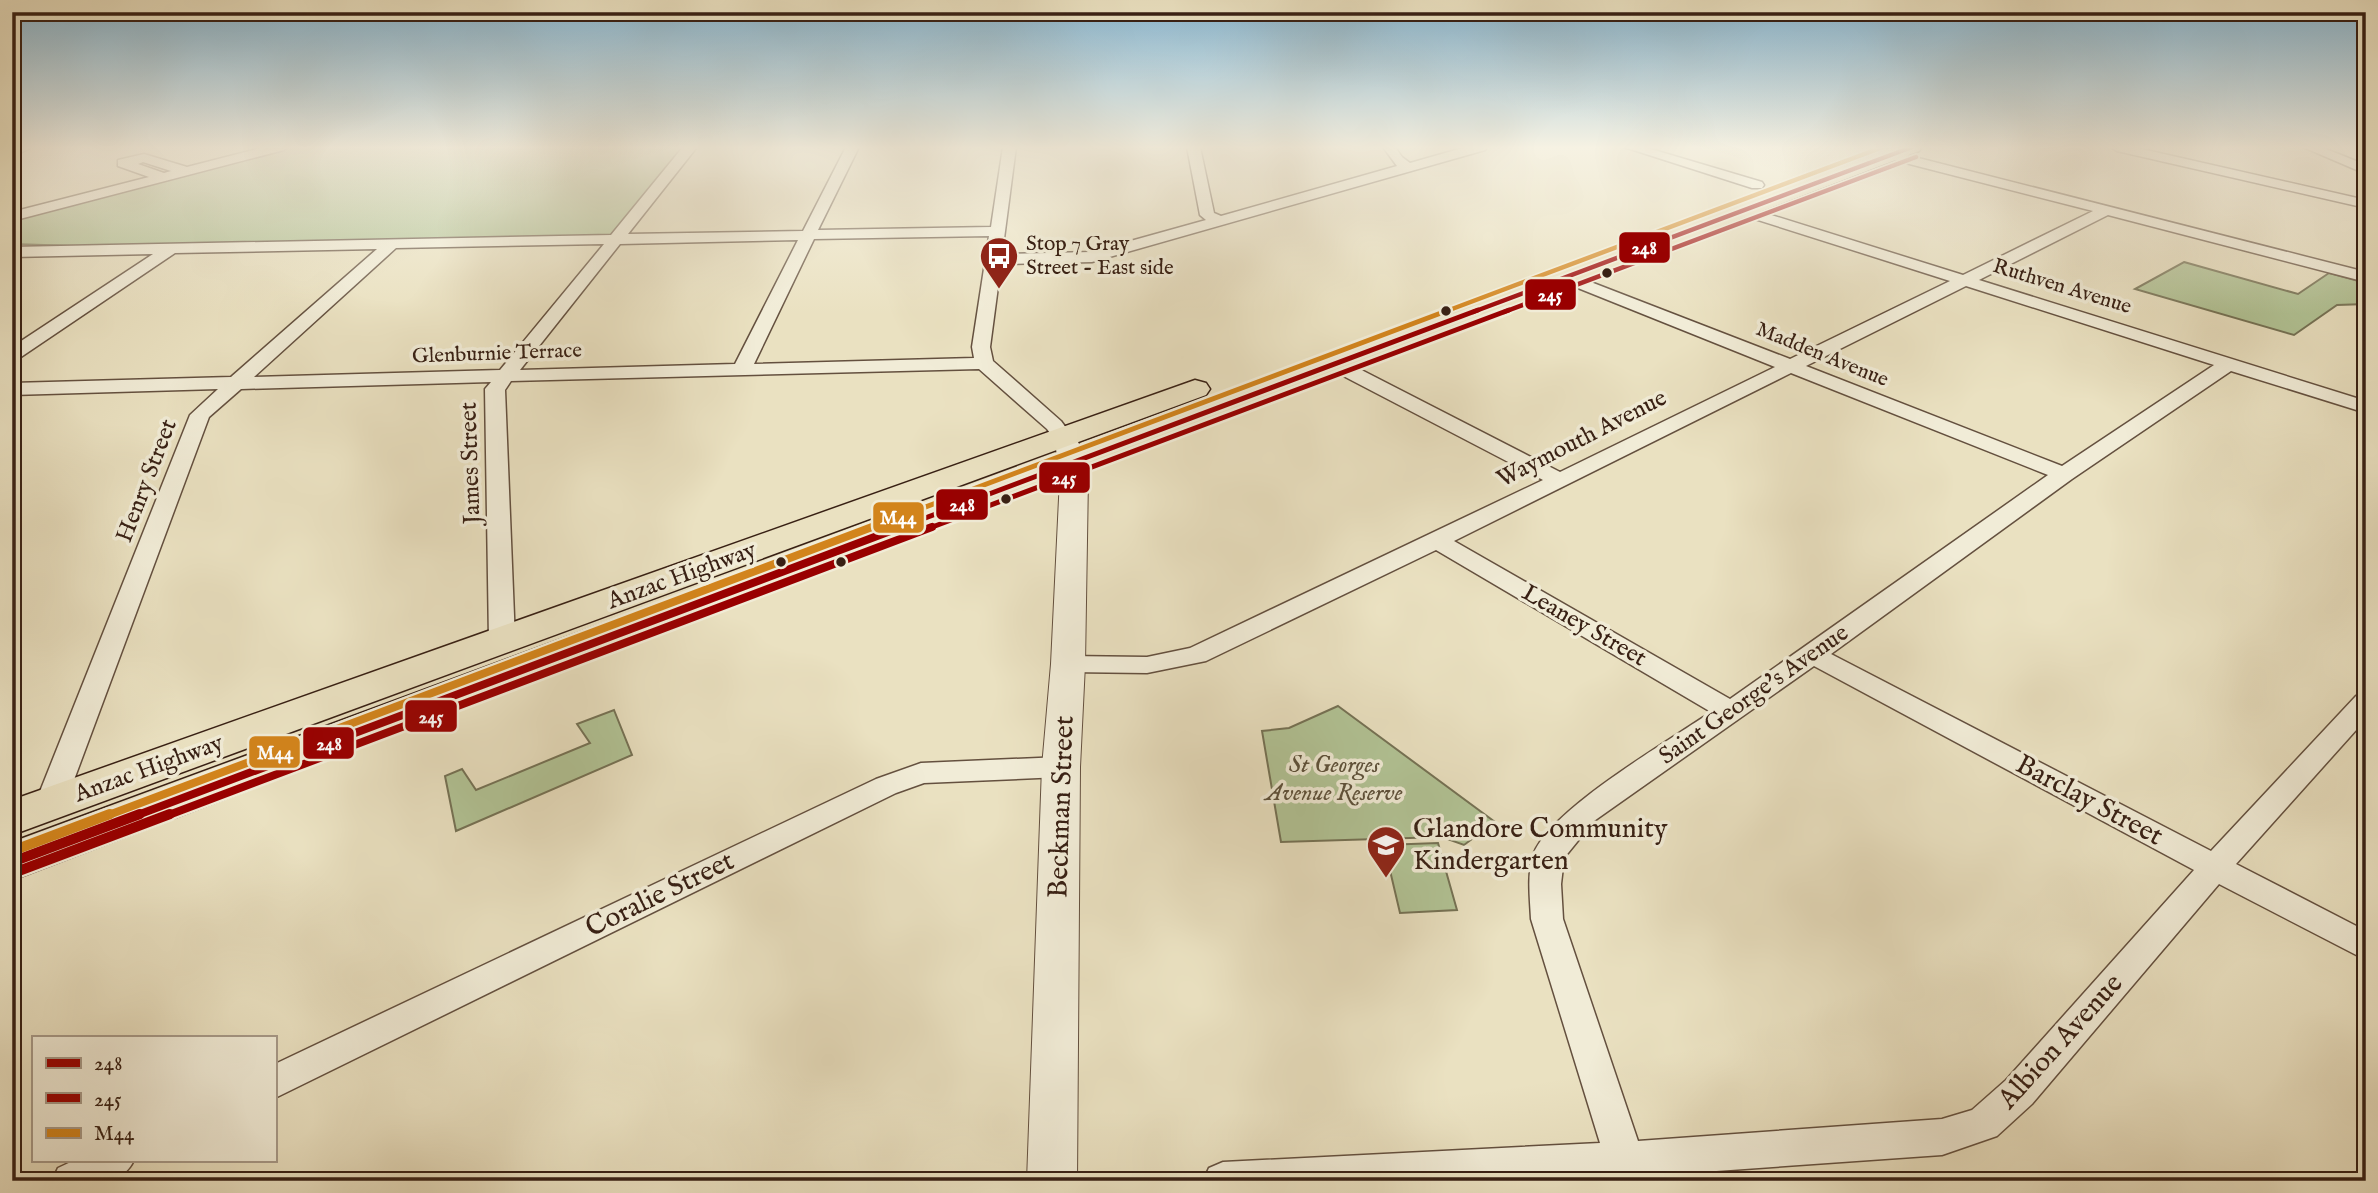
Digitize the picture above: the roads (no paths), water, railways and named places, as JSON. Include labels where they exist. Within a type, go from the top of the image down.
[{"type":"highway","name":"Anzac Highway","points":[[12,818],[50,804],[250,752],[805,564],[1067,450],[1188,392],[1710,203]]},
{"type":"highway","name":"Anzac Highway","points":[[12,862],[250,752],[502,641],[752,550],[1067,450],[1217,408],[1765,203]]},
{"type":"highway","points":[[1504,278],[1524,280],[1564,277]]},
{"type":"highway","points":[[1381,323],[1414,323],[1426,329]]},
{"type":"highway","points":[[1188,392],[1217,408]]},
{"type":"highway","points":[[752,550],[789,550],[798,553],[805,564]]},
{"type":"street","points":[[13,221],[67,203]]},
{"type":"street","name":"James Street","points":[[502,641],[495,389],[644,203]]},
{"type":"street","points":[[742,369],[824,203]]},
{"type":"street","points":[[1001,203],[981,347],[984,363],[1054,425],[1067,450]]},
{"type":"street","points":[[1205,203],[1208,215],[1220,221]]},
{"type":"street","points":[[995,259],[1092,257],[1284,203]]},
{"type":"street","points":[[2082,203],[2366,277]]},
{"type":"street","name":"Waymouth Avenue","points":[[1068,664],[1147,665],[1197,655],[1437,541],[2107,210]]},
{"type":"street","name":"Ruthven Avenue","points":[[1744,211],[2366,407]]},
{"type":"street","points":[[12,252],[997,231]]},
{"type":"street","name":"Henry Street","points":[[50,804],[200,415],[391,245]]},
{"type":"street","points":[[12,355],[172,249]]},
{"type":"street","points":[[2345,271],[2366,267]]},
{"type":"street","name":"Madden Avenue","points":[[1564,277],[2064,474]]},
{"type":"street","name":"Glenburnie Terrace","points":[[12,389],[984,363]]},
{"type":"street","name":"Saint George's Avenue","points":[[1625,1160],[1547,919],[1545,884],[1549,855],[1583,814],[1813,655],[2064,474],[2230,363]]},
{"type":"street","points":[[1335,364],[1559,480]]},
{"type":"street","name":"Beckman Street","points":[[1052,1181],[1061,767],[1073,516],[1067,450]]},
{"type":"street","name":"Leaney Street","points":[[1437,541],[1731,712]]},
{"type":"street","name":"Barclay Street","points":[[1813,655],[2366,947]]},
{"type":"street","name":"Albion Avenue","points":[[1223,1181],[1625,1160],[1942,1137],[1984,1125],[2019,1092],[2215,867],[2366,702]]},
{"type":"street","name":"Coralie Street","points":[[276,1082],[886,786],[921,774],[1061,767]]},
{"type":"street","points":[[72,1181],[112,1162]]},
{"type":"place","name":"Stop 7 Gray Street - East side","points":[[999,290]]},
{"type":"place","name":"Glandore Community Kindergarten","points":[[1386,879]]},
{"type":"park label","name":"St Georges Avenue Reserve","points":[[1334,779]]}]
